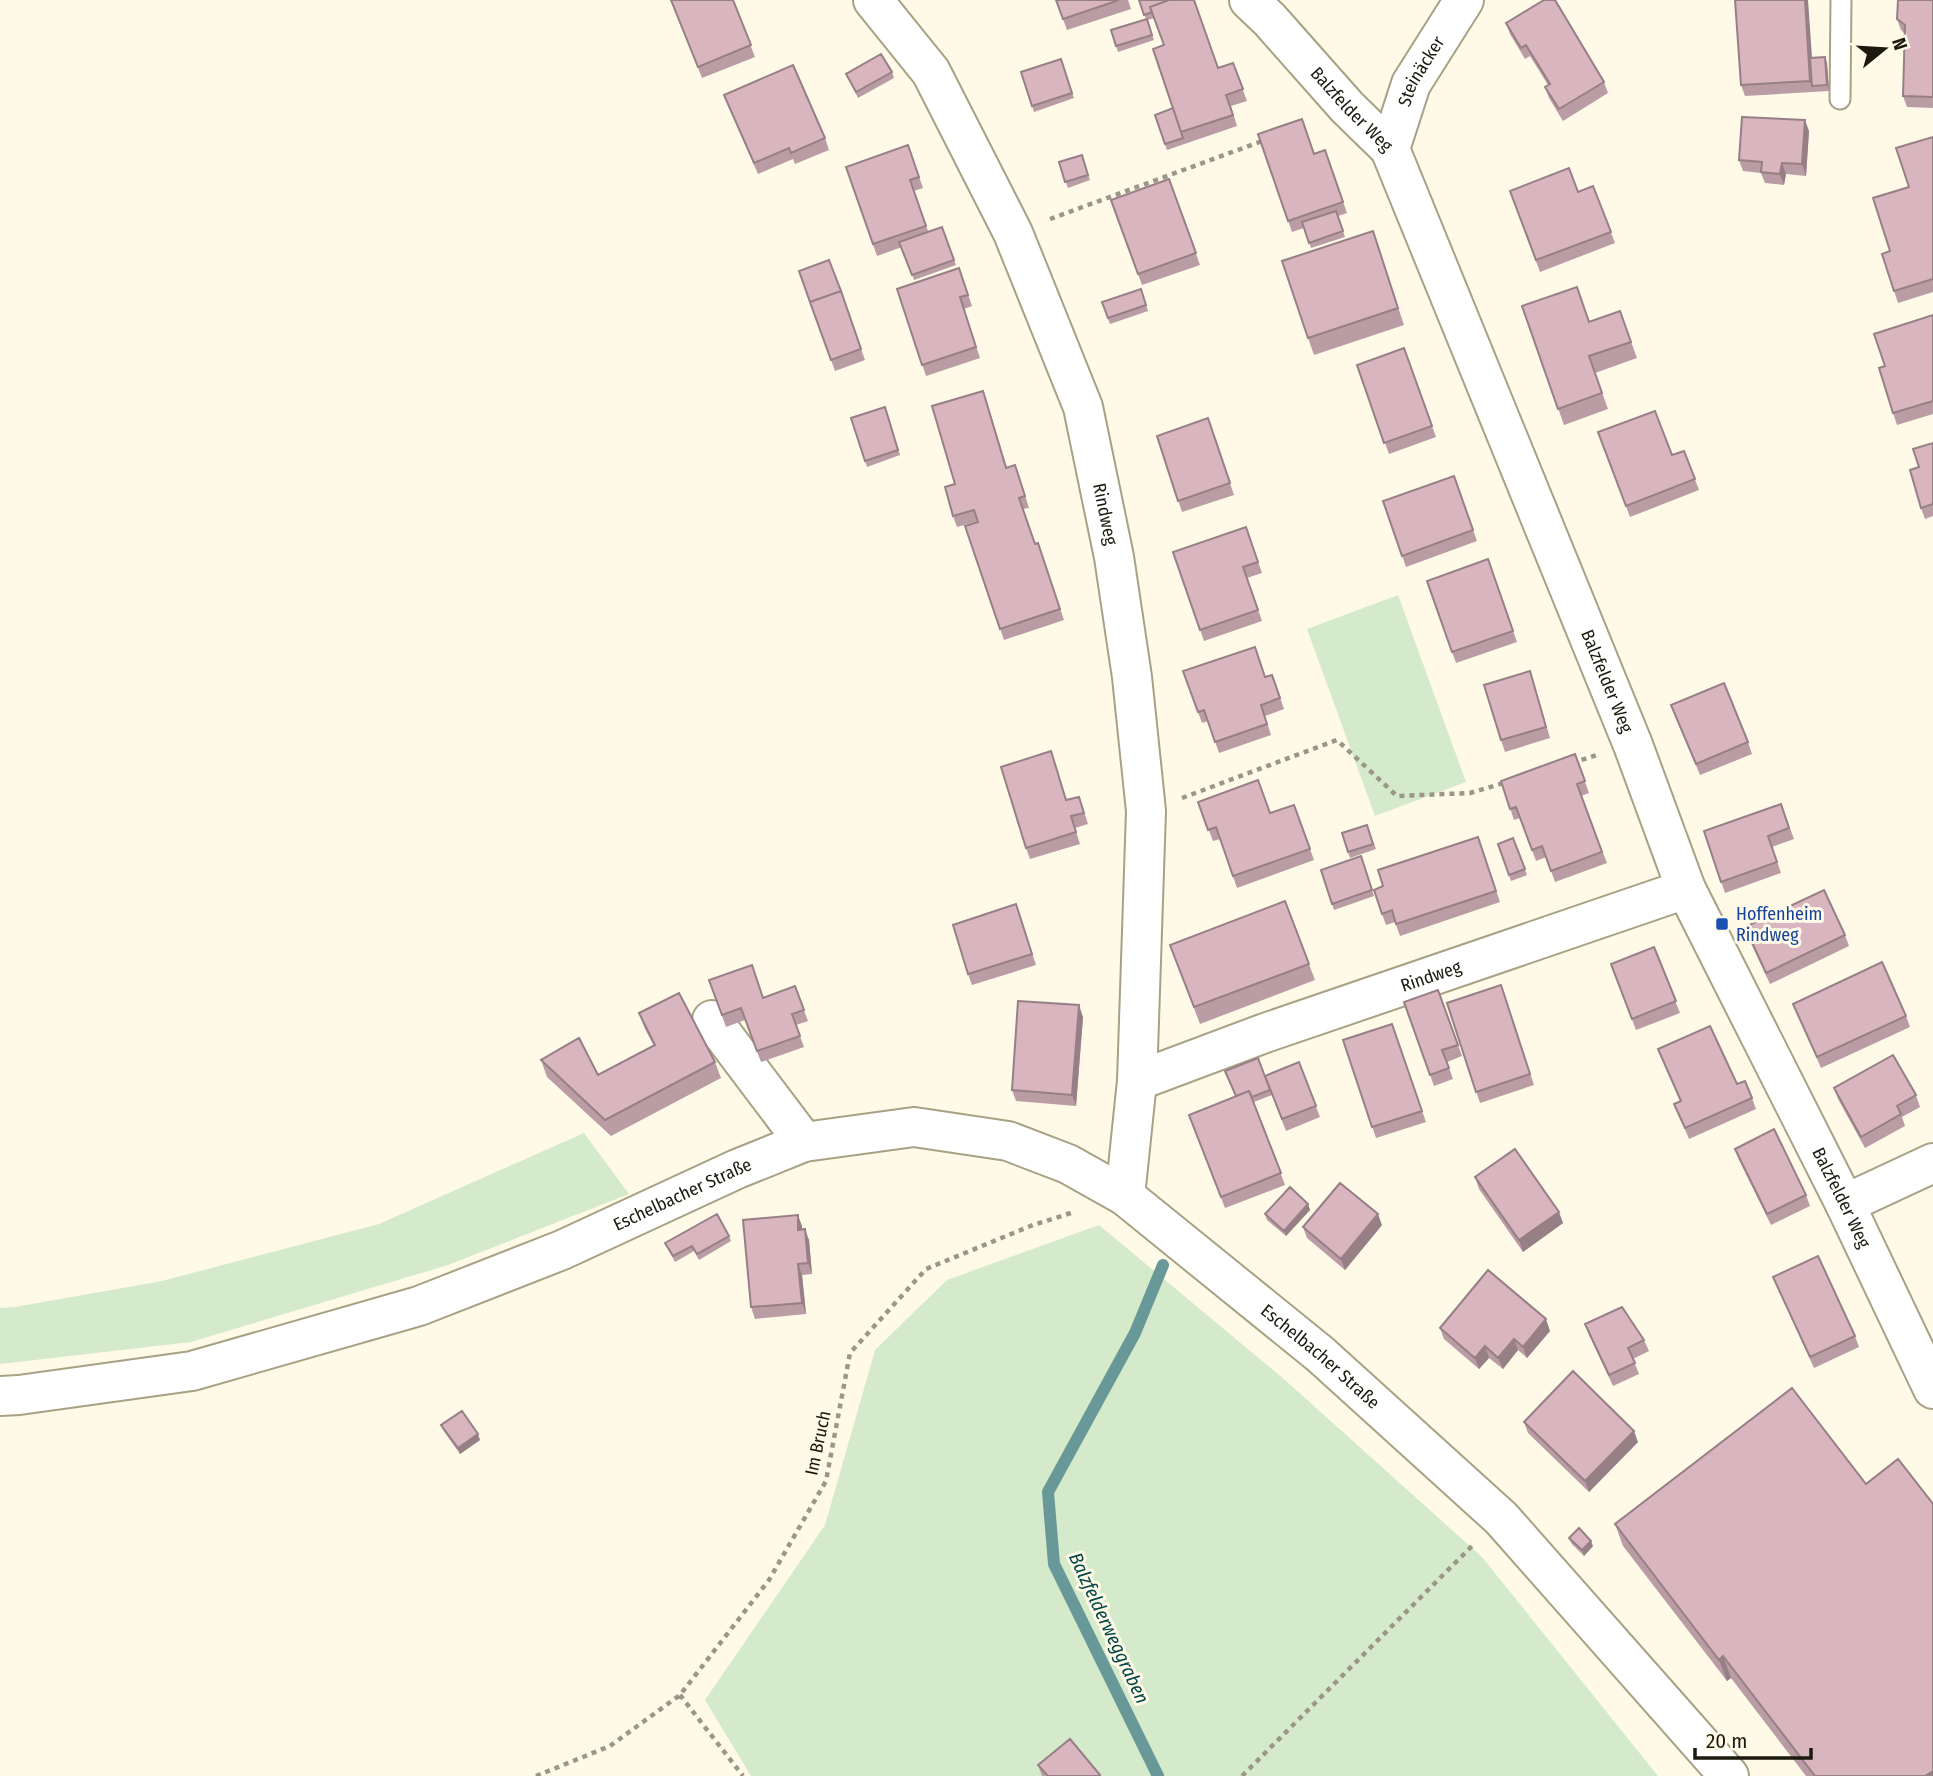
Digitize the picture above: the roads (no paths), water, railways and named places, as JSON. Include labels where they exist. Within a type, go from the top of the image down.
[{"type":"street","name":"Rindweg","points":[[873,0],[931,72],[1013,233],[1083,407],[1114,557],[1132,677],[1146,811],[1137,1081],[1125,1196]]},
{"type":"street","name":"Balzfelder Weg","points":[[1249,0],[1347,107],[1390,149],[1633,745],[1686,889],[1845,1204],[1933,1389]]},
{"type":"street","name":"Steinäcker","points":[[1390,149],[1411,84],[1464,0]]},
{"type":"street","name":"Rindweg","points":[[1137,1081],[1265,1033],[1686,889]]},
{"type":"street","points":[[712,1020],[804,1142]]},
{"type":"street","name":"Eschelbacher Straße","points":[[0,1396],[192,1371],[419,1306],[562,1250],[737,1169],[804,1142],[914,1128],[1008,1141],[1068,1164],[1125,1196],[1320,1354],[1501,1518],[1729,1776]]},
{"type":"street","points":[[1845,1204],[1933,1163]]},
{"type":"lane","points":[[1840,99],[1841,0]]},
{"type":"waterway","name":"Balzfelderweggraben","points":[[1158,1776],[1054,1564],[1048,1492],[1135,1333],[1163,1265]]},
{"type":"place","name":"Hoffenheim Rindweg","points":[[1722,924]]}]
